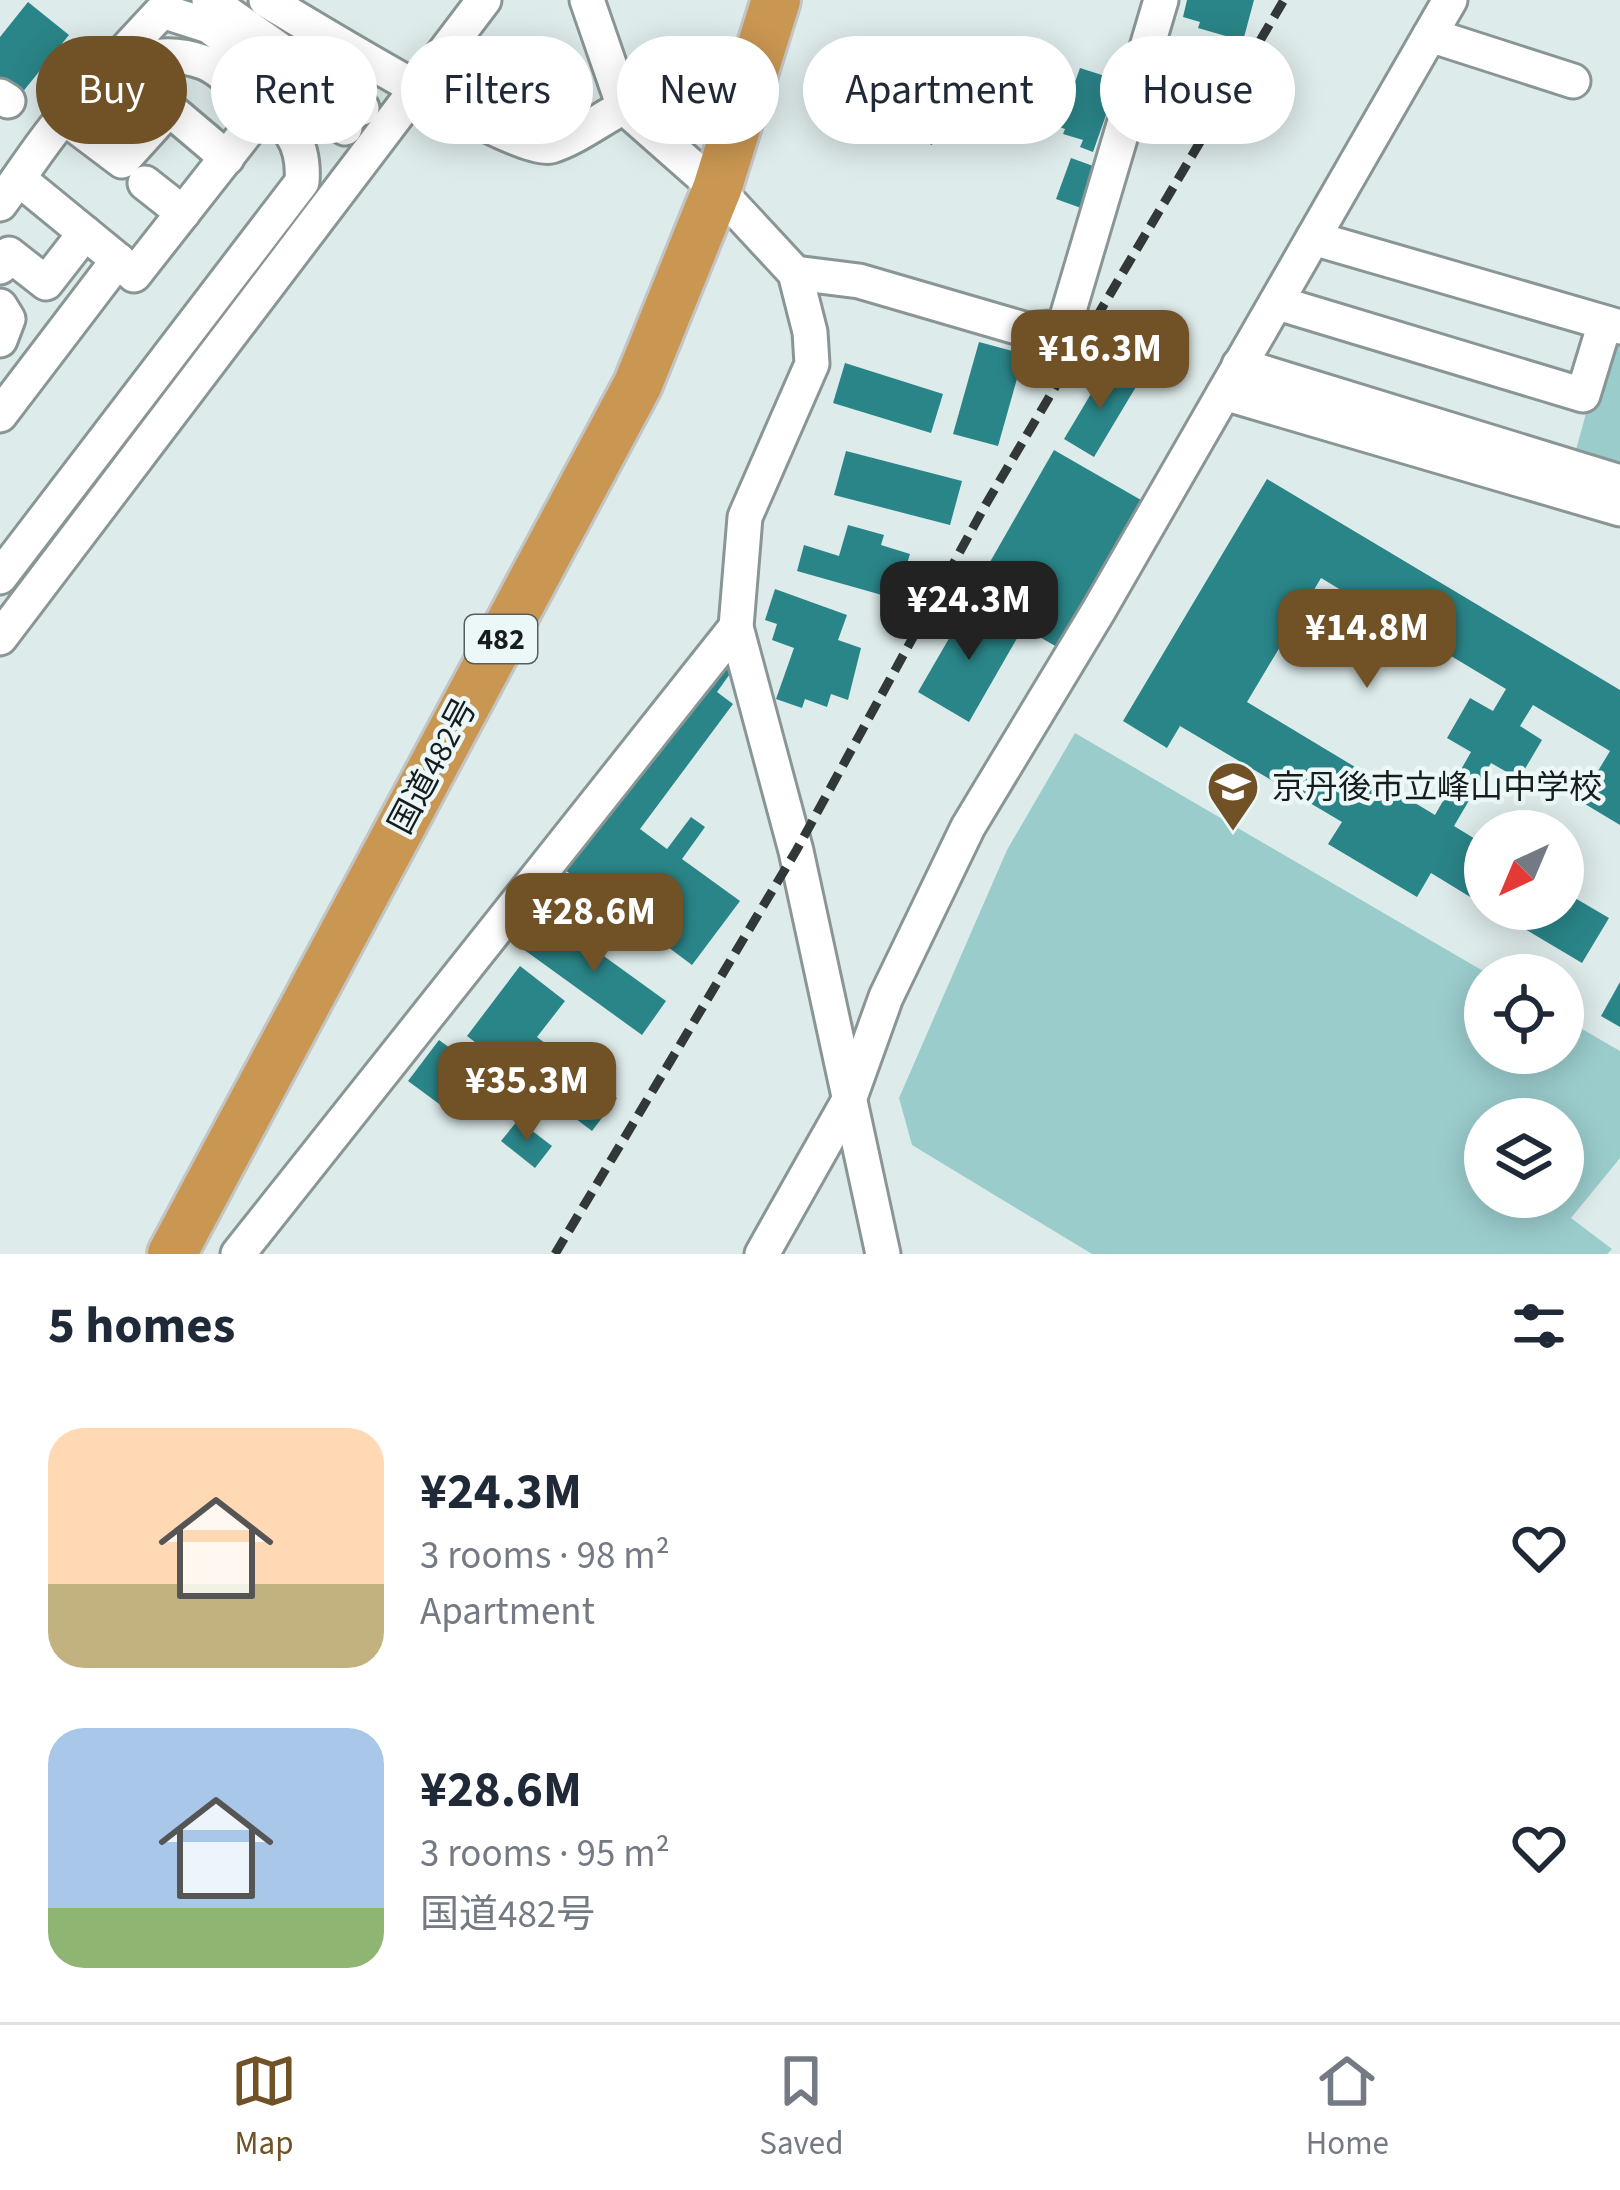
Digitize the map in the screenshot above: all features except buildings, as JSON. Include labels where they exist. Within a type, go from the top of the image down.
[{"type":"highway","name":"国道482号","points":[[172,1254],[638,384],[717,189],[776,0]]},
{"type":"street","points":[[127,36],[155,0]]},
{"type":"street","points":[[208,0],[253,36]]},
{"type":"street","points":[[266,0],[401,79]]},
{"type":"street","points":[[448,36],[484,0]]},
{"type":"street","points":[[587,0],[617,86]]},
{"type":"street","points":[[795,273],[859,281],[1027,330],[1064,327],[1161,0]]},
{"type":"street","points":[[762,1254],[849,1100],[886,997],[968,827],[1278,303],[1450,0]]},
{"type":"street","points":[[139,36],[162,11],[225,36]]},
{"type":"street","points":[[1430,35],[1573,81]]},
{"type":"street","points":[[377,100],[401,82]]},
{"type":"street","points":[[0,638],[401,83]]},
{"type":"street","points":[[187,124],[226,158]]},
{"type":"street","points":[[44,144],[9,191],[85,233],[134,275],[237,144]]},
{"type":"street","points":[[107,144],[122,161],[137,144]]},
{"type":"street","points":[[299,144],[304,157],[302,182]]},
{"type":"street","points":[[0,577],[333,144]]},
{"type":"street","points":[[521,144],[554,144]]},
{"type":"street","points":[[667,144],[717,189],[795,273],[812,364],[745,518],[736,627],[796,851],[883,1254]]},
{"type":"street","points":[[146,183],[183,213]]},
{"type":"street","points":[[0,267],[9,254],[46,283],[85,233]]},
{"type":"street","points":[[1278,303],[1583,395],[1612,325],[1313,238]]},
{"type":"street","points":[[0,415],[118,260]]},
{"type":"street","points":[[0,305],[8,319],[0,340]]},
{"type":"street","points":[[1231,379],[1620,482]]},
{"type":"street","points":[[1231,379],[1620,509]]},
{"type":"street","points":[[238,1254],[736,627]]},
{"type":"shaded area","points":[[1607,337],[1620,340],[1620,470],[1574,457]]},
{"type":"shaded area","points":[[1075,733],[1464,960],[1464,1074],[1584,1074],[1584,1030],[1620,1051],[1620,1158],[1584,1202],[1584,1098],[1464,1098],[1464,1218],[1571,1218],[1612,1249],[1607,1254],[1092,1254],[912,1145],[899,1098],[1007,850]]},
{"type":"railway","points":[[555,1254],[796,851],[986,504],[1284,0]]},
{"type":"place","name":"京丹後市立峰山中学校","points":[[1233,833]]}]
